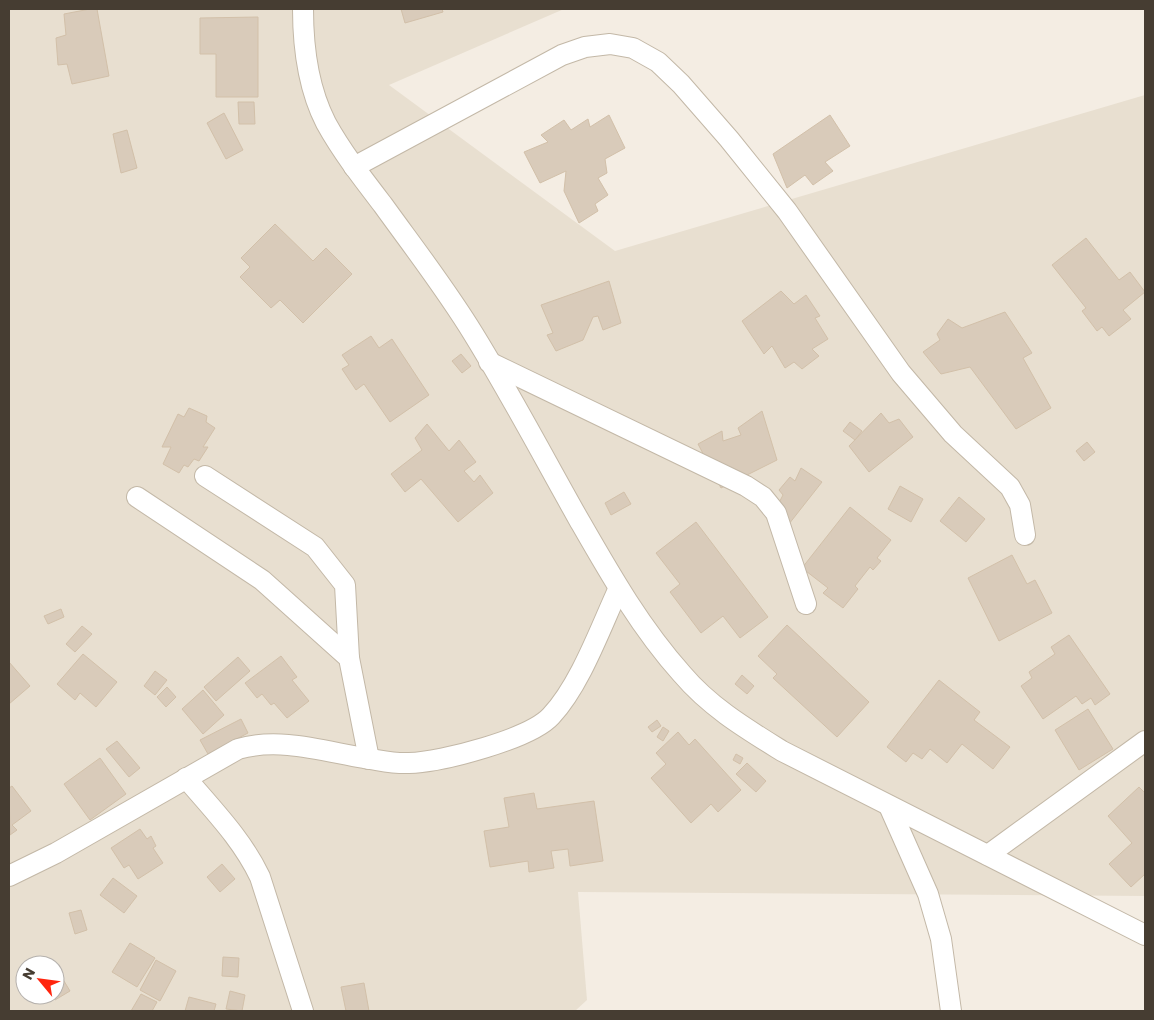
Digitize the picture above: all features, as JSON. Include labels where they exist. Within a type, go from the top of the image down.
[{"type":"street","points":[[303,9],[306,60],[314,92],[326,123],[354,167],[444,288],[489,362],[618,590],[658,646],[708,701],[736,723],[782,751],[1145,936]]},
{"type":"street","points":[[354,167],[562,55],[585,47],[610,44],[633,48],[658,62],[681,84],[729,139],[787,211],[901,373],[953,434],[1010,488],[1020,505],[1025,536]]},
{"type":"street","points":[[489,362],[746,486],[763,497],[776,513],[806,604]]},
{"type":"street","points":[[205,476],[315,547],[345,586],[349,658],[369,759]]},
{"type":"street","points":[[137,497],[262,580],[349,658]]},
{"type":"street","points":[[9,876],[56,853],[238,749],[258,743],[284,744],[369,759],[408,763],[457,756],[532,730],[550,718],[566,697],[618,590]]},
{"type":"street","points":[[988,855],[1145,741]]},
{"type":"street","points":[[186,778],[242,843],[252,859],[260,877],[304,1011]]},
{"type":"street","points":[[889,806],[928,894],[941,939],[952,1011]]},
{"type":"shaded area","points":[[9,9],[564,9],[389,85],[615,251],[1145,95],[1145,896],[578,892],[587,1000],[575,1011],[9,1011]]},
{"type":"building","points":[[97,9],[109,76],[72,84],[67,64],[58,65],[56,38],[66,35],[64,14]]},
{"type":"building","points":[[401,9],[442,9],[443,12],[405,23]]},
{"type":"building","points":[[258,17],[258,97],[216,97],[216,54],[200,54],[200,18]]},
{"type":"building","points":[[238,102],[254,102],[255,124],[239,124]]},
{"type":"building","points":[[224,113],[243,150],[226,159],[207,123]]},
{"type":"building","points":[[609,115],[625,148],[605,159],[607,173],[598,178],[608,195],[595,204],[598,211],[579,223],[564,191],[566,171],[540,183],[524,152],[548,142],[541,135],[564,120],[571,130],[588,119],[590,127]]},
{"type":"building","points":[[830,115],[850,146],[825,162],[833,171],[813,185],[805,175],[787,188],[773,154]]},
{"type":"building","points":[[127,130],[137,168],[121,173],[113,134]]},
{"type":"building","points":[[275,224],[313,261],[326,248],[352,274],[303,323],[280,300],[271,308],[240,277],[250,267],[241,258]]},
{"type":"building","points":[[1086,238],[1119,280],[1130,272],[1145,292],[1123,310],[1131,319],[1109,336],[1102,327],[1097,331],[1082,311],[1086,308],[1052,265]]},
{"type":"building","points":[[609,281],[621,323],[603,330],[598,316],[593,317],[583,340],[556,351],[547,335],[553,333],[541,305]]},
{"type":"building","points":[[781,291],[794,304],[806,295],[820,316],[815,318],[828,339],[812,349],[819,356],[802,369],[794,362],[785,368],[772,346],[764,354],[742,321]]},
{"type":"building","points":[[1005,312],[1032,353],[1023,358],[1051,408],[1016,429],[970,367],[941,374],[923,352],[940,340],[937,334],[948,319],[962,328]]},
{"type":"building","points":[[371,336],[379,348],[392,339],[429,395],[390,422],[364,384],[356,390],[342,369],[349,365],[342,355]]},
{"type":"building","points":[[461,354],[471,366],[462,373],[452,361]]},
{"type":"building","points":[[189,408],[207,416],[206,422],[215,428],[203,447],[208,447],[199,461],[194,459],[188,467],[184,465],[179,473],[163,464],[171,447],[162,447],[178,414],[184,417]]},
{"type":"building","points":[[762,411],[777,460],[721,488],[698,444],[722,431],[723,441],[741,435],[738,428]]},
{"type":"building","points":[[881,413],[889,423],[899,419],[913,437],[869,472],[849,446]]},
{"type":"building","points":[[850,422],[862,431],[855,440],[843,431]]},
{"type":"building","points":[[427,424],[449,451],[459,440],[476,462],[464,471],[474,482],[480,475],[493,493],[458,522],[421,479],[405,492],[391,474],[422,450],[415,438]]},
{"type":"building","points":[[1087,442],[1095,452],[1084,461],[1076,451]]},
{"type":"building","points":[[801,468],[822,482],[785,529],[771,518],[783,495],[779,490],[790,477],[795,481]]},
{"type":"building","points":[[900,486],[923,499],[911,522],[888,509]]},
{"type":"building","points":[[624,492],[631,504],[611,515],[605,503]]},
{"type":"building","points":[[959,497],[985,519],[966,542],[940,521]]},
{"type":"building","points":[[850,507],[891,540],[877,558],[881,561],[873,570],[870,567],[855,586],[858,589],[843,608],[823,593],[828,588],[802,568]]},
{"type":"building","points":[[696,522],[768,617],[740,638],[723,616],[701,633],[670,592],[680,584],[656,553]]},
{"type":"building","points":[[1012,555],[1027,584],[1035,580],[1052,613],[999,641],[968,578]]},
{"type":"building","points":[[61,609],[64,617],[48,624],[44,616]]},
{"type":"building","points":[[787,625],[869,702],[837,737],[773,678],[777,674],[758,656]]},
{"type":"building","points":[[82,626],[92,634],[75,652],[66,644]]},
{"type":"building","points":[[1069,635],[1110,694],[1095,705],[1091,698],[1082,704],[1076,696],[1043,719],[1021,686],[1032,678],[1029,672],[1055,654],[1051,647]]},
{"type":"building","points":[[83,654],[117,682],[96,707],[80,693],[75,700],[57,684]]},
{"type":"building","points":[[281,656],[297,677],[292,680],[309,701],[287,718],[274,703],[271,705],[262,694],[257,698],[245,683]]},
{"type":"building","points":[[238,657],[250,671],[216,701],[204,687]]},
{"type":"building","points":[[9,662],[30,686],[9,704]]},
{"type":"building","points":[[155,671],[167,680],[155,695],[144,686]]},
{"type":"building","points":[[742,675],[754,686],[747,694],[735,684]]},
{"type":"building","points":[[939,680],[980,712],[974,720],[1010,747],[993,769],[962,744],[947,763],[930,749],[922,759],[913,753],[906,762],[887,747]]},
{"type":"building","points":[[167,687],[176,697],[166,707],[157,697]]},
{"type":"building","points":[[203,690],[224,715],[203,734],[182,709]]},
{"type":"building","points":[[1088,709],[1113,749],[1079,770],[1055,730]]},
{"type":"building","points":[[241,719],[248,733],[208,754],[200,740]]},
{"type":"building","points":[[657,720],[661,726],[652,732],[648,727]]},
{"type":"building","points":[[663,727],[669,731],[663,741],[657,737]]},
{"type":"building","points":[[678,732],[689,745],[695,739],[741,790],[718,812],[711,804],[691,823],[651,778],[666,764],[656,753]]},
{"type":"building","points":[[117,741],[140,768],[129,777],[106,749]]},
{"type":"building","points":[[736,754],[743,758],[740,764],[733,760]]},
{"type":"building","points":[[100,758],[126,794],[90,820],[64,784]]},
{"type":"building","points":[[747,763],[766,781],[756,792],[736,774]]},
{"type":"building","points":[[12,786],[31,811],[12,825],[17,830],[10,835],[9,788]]},
{"type":"building","points":[[1139,787],[1145,793],[1145,874],[1131,887],[1109,864],[1132,843],[1108,816]]},
{"type":"building","points":[[534,793],[537,809],[594,801],[603,861],[570,866],[568,849],[551,851],[554,868],[529,872],[528,861],[490,867],[484,831],[509,827],[504,798]]},
{"type":"building","points":[[140,829],[147,839],[151,836],[156,846],[153,848],[163,863],[138,879],[129,865],[124,868],[111,848]]},
{"type":"building","points":[[222,864],[235,879],[220,892],[207,877]]},
{"type":"building","points":[[113,878],[137,896],[124,913],[100,895]]},
{"type":"building","points":[[81,910],[87,930],[75,934],[69,913]]},
{"type":"building","points":[[130,943],[155,958],[137,987],[112,972]]},
{"type":"building","points":[[223,957],[239,958],[238,977],[222,976]]},
{"type":"building","points":[[156,960],[176,971],[160,1001],[140,990]]},
{"type":"building","points":[[65,983],[70,991],[65,994]]},
{"type":"building","points":[[364,983],[369,1011],[346,1011],[341,987]]},
{"type":"building","points":[[230,991],[245,995],[242,1011],[226,1009]]},
{"type":"building","points":[[141,994],[157,1002],[152,1011],[131,1011]]},
{"type":"building","points":[[189,997],[216,1004],[214,1011],[185,1011]]}]
